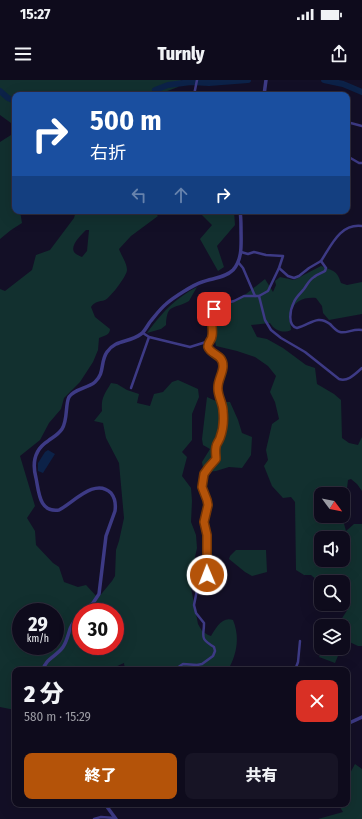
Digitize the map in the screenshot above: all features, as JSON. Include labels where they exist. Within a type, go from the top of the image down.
[{"type":"street","points":[[195,92],[197,82]]},
{"type":"street","points":[[264,92],[265,82]]},
{"type":"street","points":[[350,123],[362,126]]},
{"type":"street","points":[[350,158],[359,163],[362,163]]},
{"type":"street","points":[[93,603],[99,594],[106,536],[115,511],[113,495],[102,488],[95,488],[89,490],[59,510],[49,510],[42,502],[34,470],[36,454],[41,447],[59,433],[64,426],[68,400],[71,395],[77,390],[92,385],[100,377],[102,373],[104,356],[110,348],[118,342],[132,339],[142,333],[160,309],[195,285],[221,277],[233,269],[238,262],[241,252],[240,214]]},
{"type":"street","points":[[279,268],[288,276],[294,278],[321,261],[337,236],[342,232],[353,226],[362,226]]},
{"type":"street","points":[[178,667],[183,664],[200,665],[213,656],[215,651],[214,646],[206,642],[204,638],[204,623],[196,613],[194,605],[197,590],[207,575],[207,535],[204,522],[208,505],[202,489],[203,479],[207,470],[216,459],[216,448],[221,435],[223,418],[223,406],[218,389],[218,383],[223,369],[223,363],[221,358],[209,348],[208,344],[212,335],[211,317],[217,306],[234,301],[244,296],[259,296],[268,291],[283,256],[266,255],[254,252],[248,254],[241,252]]},
{"type":"street","points":[[321,261],[326,270],[314,277],[294,302],[291,310],[291,324],[297,328],[313,321],[320,320],[329,324],[340,332],[356,329],[362,330]]},
{"type":"street","points":[[238,262],[243,268],[255,296]]},
{"type":"street","points":[[259,296],[265,320],[271,330],[281,338],[305,352],[339,379],[346,379],[362,368]]},
{"type":"street","points":[[142,333],[148,337],[190,346],[206,342],[209,343]]},
{"type":"street","points":[[131,388],[148,337]]},
{"type":"street","points":[[43,667],[50,658],[60,652],[72,626]]},
{"type":"street","points":[[296,667],[300,640]]},
{"type":"street","points":[[350,723],[362,717]]},
{"type":"street","points":[[107,807],[116,819]]},
{"type":"street","points":[[94,819],[101,817],[116,819]]},
{"type":"green space","points":[[0,80],[181,80],[178,87],[165,92],[12,92],[12,124],[0,115]]},
{"type":"green space","points":[[12,133],[12,214],[20,214],[22,223],[0,239],[0,142]]},
{"type":"green space","points":[[75,214],[156,214],[158,216],[131,236],[119,249],[126,265],[126,273],[111,295],[105,300],[96,303],[91,307],[95,317],[110,329],[109,333],[99,338],[98,350],[93,362],[80,382],[64,398],[61,409],[49,423],[40,440],[20,456],[35,506],[27,518],[35,531],[36,545],[53,563],[59,567],[64,582],[78,587],[86,585],[98,598],[115,576],[116,550],[124,518],[119,463],[106,438],[103,423],[94,421],[102,411],[102,403],[105,394],[111,383],[117,384],[127,390],[139,394],[137,403],[150,406],[154,394],[163,392],[172,382],[178,380],[198,389],[199,397],[192,414],[192,440],[182,452],[187,457],[182,476],[191,488],[191,522],[196,535],[197,548],[191,575],[191,588],[198,624],[202,631],[211,636],[217,626],[223,621],[229,619],[233,620],[237,639],[234,658],[230,667],[125,667],[124,663],[115,667],[12,667],[12,709],[0,707],[0,289],[5,291],[32,270],[36,255],[50,250],[74,218]],"holes":[[[86,230],[89,230],[87,251],[82,257],[75,253],[73,249],[77,240]]]},
{"type":"green space","points":[[201,214],[234,214],[235,225],[217,246],[224,267],[218,271],[200,239],[212,225]]},
{"type":"green space","points":[[321,266],[336,273],[341,283],[347,285],[362,282],[362,314],[329,320],[323,313],[322,306],[316,298],[307,298],[296,303],[291,310],[289,317],[291,330],[285,332],[279,331],[270,323],[251,325],[257,337],[267,339],[283,348],[306,365],[315,368],[317,384],[341,400],[342,438],[349,443],[358,445],[362,437],[362,491],[351,479],[348,480],[347,487],[314,487],[314,523],[344,523],[346,531],[354,524],[362,524],[362,646],[350,642],[350,619],[341,619],[346,611],[350,611],[350,575],[314,575],[314,578],[311,575],[304,575],[296,570],[295,502],[291,497],[283,498],[272,486],[264,466],[268,460],[266,450],[272,424],[279,419],[275,402],[270,392],[276,376],[268,366],[255,357],[216,346],[209,313],[227,306],[246,294],[265,279],[273,292],[276,285],[275,281],[280,277],[294,280]]},
{"type":"green space","points":[[197,287],[189,301],[169,310],[166,325],[161,329],[147,333],[169,307],[182,296]]},
{"type":"green space","points":[[207,397],[218,402],[230,402],[242,433],[252,437],[251,455],[242,468],[229,467],[207,472],[203,468],[202,462],[210,449],[203,445],[202,439]]},
{"type":"green space","points":[[236,550],[266,550],[267,572],[252,576],[245,572],[229,559]]},
{"type":"green space","points":[[320,655],[338,655],[335,663],[319,657]]},
{"type":"green space","points":[[355,764],[362,769],[362,819],[318,819],[343,812],[340,807],[350,807],[350,773]]},
{"type":"water","points":[[48,450],[55,454],[43,473],[38,471],[38,463]]},
{"type":"waterway","points":[[155,90],[168,85],[191,82],[209,83],[248,80]]},
{"type":"waterway","points":[[324,80],[343,84],[362,92]]},
{"type":"waterway","points":[[0,91],[12,100]]},
{"type":"route","points":[[207,575],[207,535],[204,522],[208,505],[202,487],[204,474],[216,459],[216,448],[221,435],[224,414],[223,406],[218,394],[218,383],[223,369],[223,363],[221,358],[208,347],[208,344],[212,339],[211,317],[214,309]]}]
